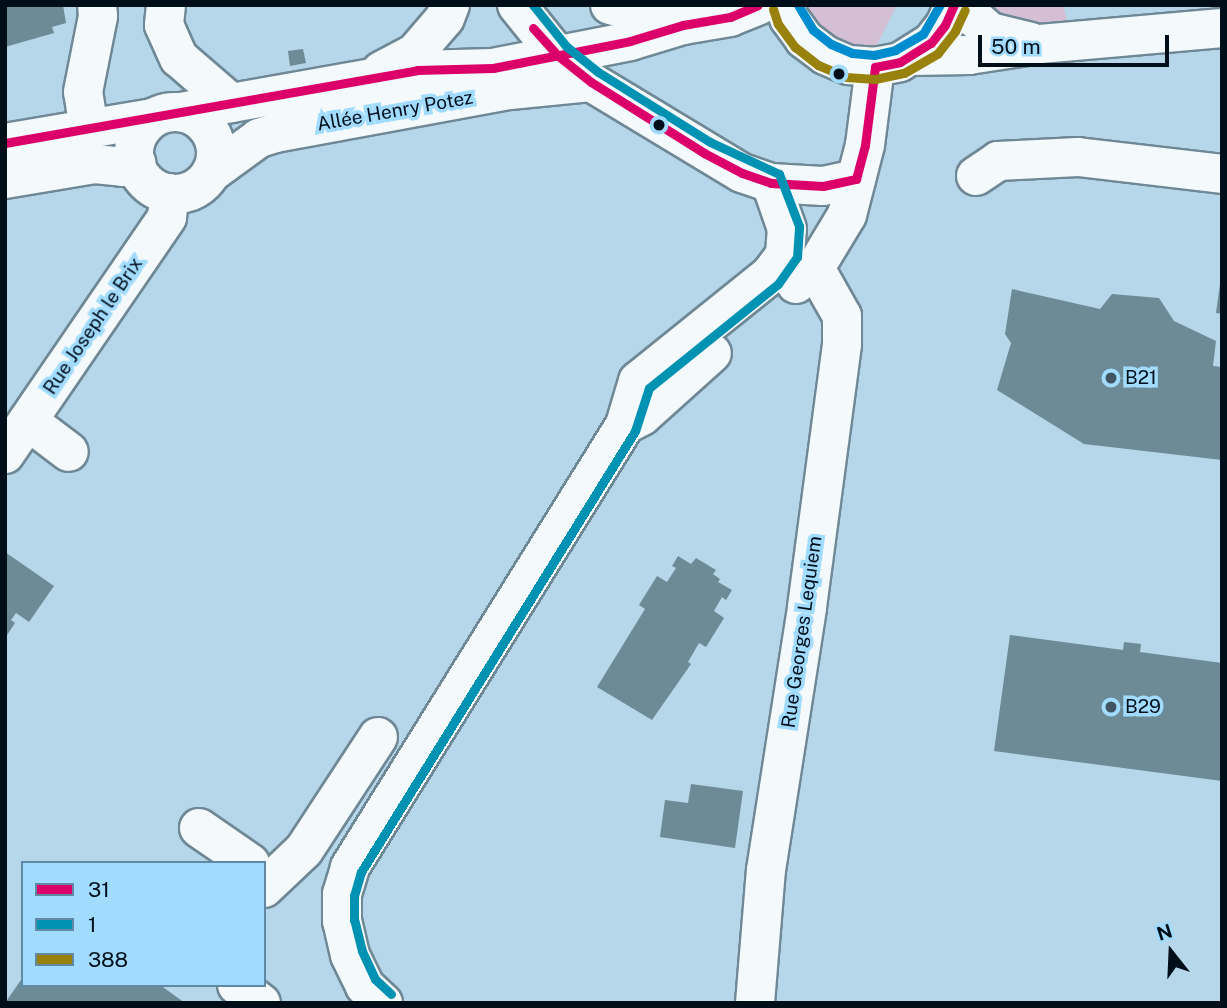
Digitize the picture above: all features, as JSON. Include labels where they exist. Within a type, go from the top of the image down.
[{"type":"street","points":[[89,129],[83,92],[98,16],[97,5]]},
{"type":"street","points":[[166,5],[164,25],[179,58],[231,103]]},
{"type":"street","name":"Allée Henry Potez","points":[[367,79],[415,53],[445,18],[450,5]]},
{"type":"street","points":[[517,5],[557,55],[590,82],[704,153],[742,173],[771,183],[823,186],[856,179]]},
{"type":"street","points":[[610,5],[683,25]]},
{"type":"street","name":"Allée Henry Potez","points":[[5,143],[417,70],[493,68],[631,41],[683,25],[730,17],[759,5]]},
{"type":"street","points":[[785,5],[804,39],[825,55],[849,65],[875,67],[912,56],[969,54],[1040,44],[1222,28]]},
{"type":"street","points":[[912,56],[938,34],[957,5],[990,32],[1040,44]]},
{"type":"street","points":[[625,425],[642,416],[693,369],[815,268],[847,215],[866,145],[875,67]]},
{"type":"street","name":"Allée Henry Potez","points":[[211,173],[259,138],[275,132],[510,90],[590,82]]},
{"type":"street","points":[[167,115],[196,117],[208,127],[215,142],[216,158],[211,173],[200,185],[186,192],[170,193],[148,183],[136,163],[137,138],[167,115]]},
{"type":"street","points":[[976,176],[998,161],[1078,157],[1222,174]]},
{"type":"street","points":[[5,179],[95,164],[124,167],[136,163]]},
{"type":"street","points":[[383,1003],[365,986],[349,956],[342,921],[342,894],[350,867],[625,425],[638,381],[770,275],[785,255],[787,229],[771,183]]},
{"type":"street","name":"Rue Joseph le Brix","points":[[5,454],[167,217],[170,193]]},
{"type":"street","name":"Rue Georges Lequiem","points":[[755,1003],[766,870],[842,344],[842,316],[815,268]]},
{"type":"street","points":[[28,422],[69,452]]},
{"type":"street","points":[[266,874],[304,850],[378,737]]},
{"type":"street","points":[[199,828],[243,861]]},
{"type":"street","points":[[240,987],[261,1003]]},
{"type":"shaded area","points":[[801,5],[897,5],[873,53],[832,43]]},
{"type":"shaded area","points":[[988,5],[1063,5],[1067,21],[1024,25],[1003,22]]},
{"type":"building","points":[[5,5],[63,5],[66,23],[52,27],[54,33],[5,47]]},
{"type":"building","points":[[303,49],[306,63],[290,66],[288,51]]},
{"type":"building","points":[[1222,284],[1222,314],[1216,313]]},
{"type":"building","name":"B21","points":[[1012,289],[1100,309],[1112,294],[1159,298],[1174,321],[1216,341],[1213,366],[1222,367],[1222,460],[1084,444],[997,390],[1011,343],[1005,334]]},
{"type":"building","points":[[5,552],[54,586],[29,622],[16,613],[11,620],[15,623],[5,638]]},
{"type":"building","points":[[678,556],[691,564],[696,558],[716,570],[713,574],[720,579],[718,582],[732,590],[726,600],[722,597],[714,611],[724,618],[706,647],[699,643],[688,662],[691,664],[652,720],[597,687],[645,609],[639,605],[657,576],[667,582],[676,568],[672,566]]},
{"type":"building","name":"B29","points":[[1010,635],[1123,650],[1124,642],[1141,644],[1140,652],[1222,663],[1222,781],[994,751]]},
{"type":"building","points":[[691,784],[743,791],[735,848],[660,837],[665,800],[688,803]]},
{"type":"building","points":[[21,980],[21,987],[163,987],[185,1003],[5,1003]]},
{"type":"transit line","name":"1","points":[[391,994],[375,979],[362,951],[354,920],[354,896],[361,872],[635,431],[649,388],[778,284],[797,257],[799,226],[779,174],[710,142],[598,72],[566,46],[533,5]]},
{"type":"transit line","name":"31","points":[[5,143],[417,70],[493,68],[630,41],[683,25],[730,17],[758,5]]},
{"type":"transit line","points":[[798,5],[813,30],[831,44],[852,53],[874,55],[895,50],[923,34],[940,5]]},
{"type":"transit line","name":"31","points":[[533,28],[557,55],[591,82],[704,153],[742,173],[771,183],[823,186],[856,179],[865,145],[875,67],[900,62],[931,43],[945,25],[954,5]]},
{"type":"transit line","name":"388","points":[[773,9],[778,24],[795,47],[818,65],[846,77],[875,79],[904,73],[938,53],[955,31],[965,10]]},
{"type":"place","name":"B21","points":[[1111,378]]},
{"type":"place","name":"B29","points":[[1111,707]]}]
